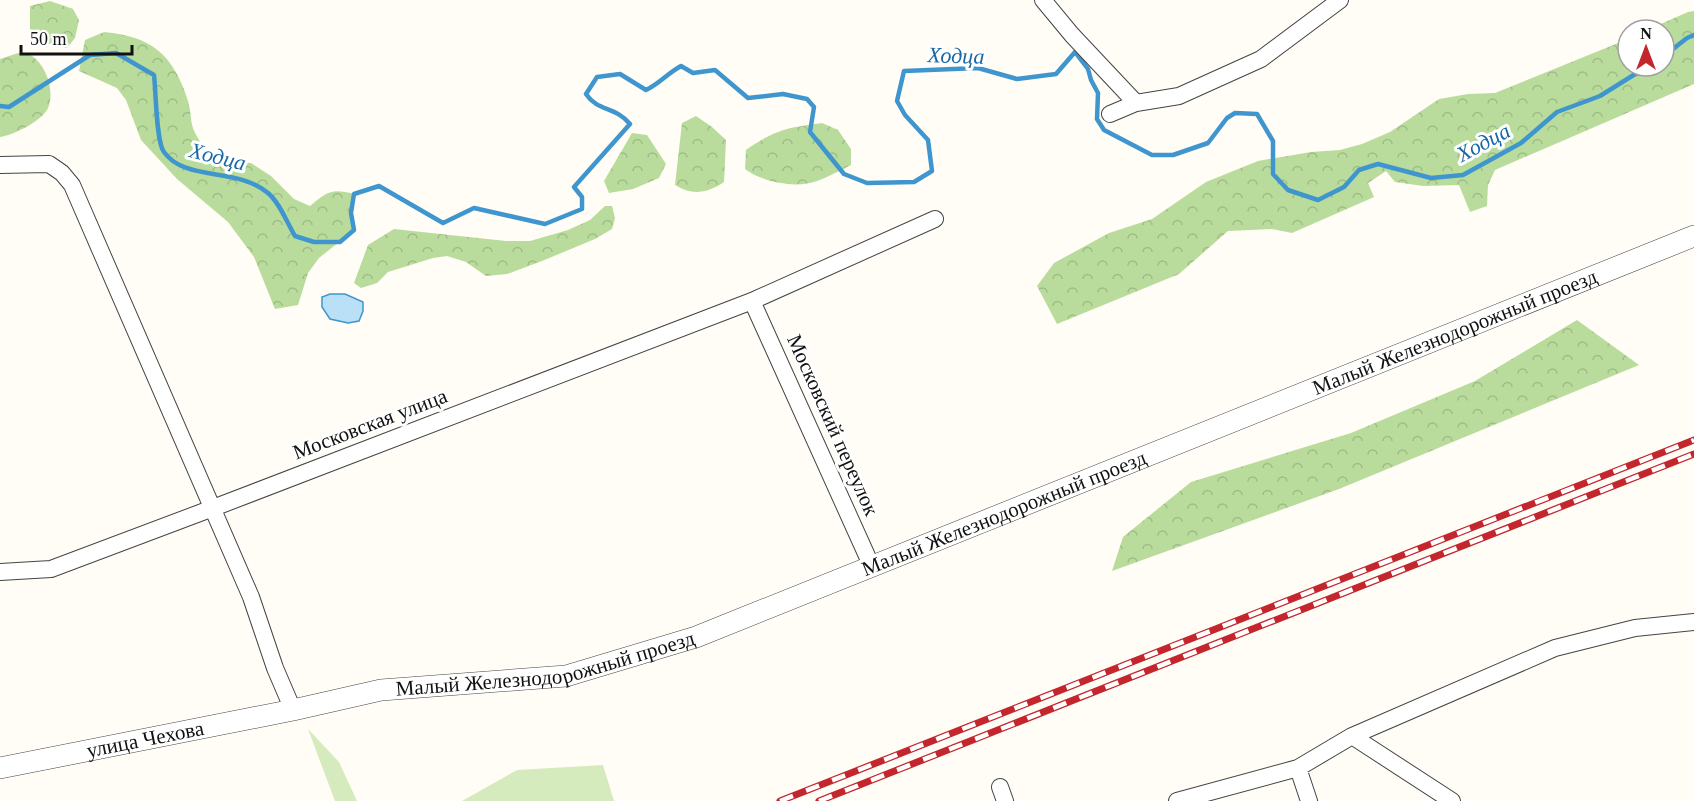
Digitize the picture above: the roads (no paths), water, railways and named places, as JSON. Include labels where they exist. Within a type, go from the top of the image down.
[{"type":"street","points":[[1043,0],[1072,35],[1136,103]]},
{"type":"street","points":[[1110,114],[1136,103],[1179,96],[1261,59],[1340,0]]},
{"type":"street","points":[[0,165],[49,164],[62,173],[72,185],[251,597],[275,668],[293,710]]},
{"type":"street","name":"Московская улица","points":[[0,572],[51,569],[213,508],[752,301],[935,219]]},
{"type":"street","name":"Малый Железнодорожный проезд","points":[[293,710],[381,690],[566,676],[696,637],[1694,236]]},
{"type":"street","name":"Московский переулок","points":[[752,301],[872,567]]},
{"type":"street","points":[[1177,801],[1298,768],[1352,736],[1555,648],[1635,628],[1694,622]]},
{"type":"street","name":"улица Чехова","points":[[0,768],[293,710]]},
{"type":"street","points":[[1352,736],[1452,801]]},
{"type":"street","points":[[1298,768],[1310,801]]},
{"type":"water","points":[[330,294],[345,294],[363,302],[363,311],[359,321],[348,323],[330,319],[322,307],[322,297]]},
{"type":"waterway","name":"Ходца","points":[[1676,47],[1694,35]]},
{"type":"waterway","name":"Ходца","points":[[0,106],[9,107],[90,55],[116,53],[154,75],[159,138],[164,152],[173,161],[198,171],[256,185],[276,202],[295,236],[314,242],[340,242],[354,230],[351,213],[354,194],[379,186],[443,223],[474,208],[545,224],[582,209],[582,197],[574,187],[630,124],[618,114],[596,104],[586,94],[597,77],[620,74],[646,90],[681,66],[693,73],[715,70],[748,98],[783,94],[807,99],[814,107],[810,132],[844,174],[867,183],[914,182],[932,171],[928,140],[905,115],[897,101],[904,71],[978,68],[1017,79],[1056,74],[1075,52],[1088,69],[1098,93],[1097,119],[1104,130],[1152,155],[1173,155],[1208,143],[1227,118],[1235,113],[1257,114],[1273,141],[1273,174],[1288,190],[1318,200],[1344,187],[1359,170],[1378,164],[1431,178],[1463,175],[1521,143],[1557,112],[1600,96],[1629,78]]},
{"type":"railway","points":[[780,801],[1694,440]]},
{"type":"railway","points":[[819,801],[1694,454]]}]
